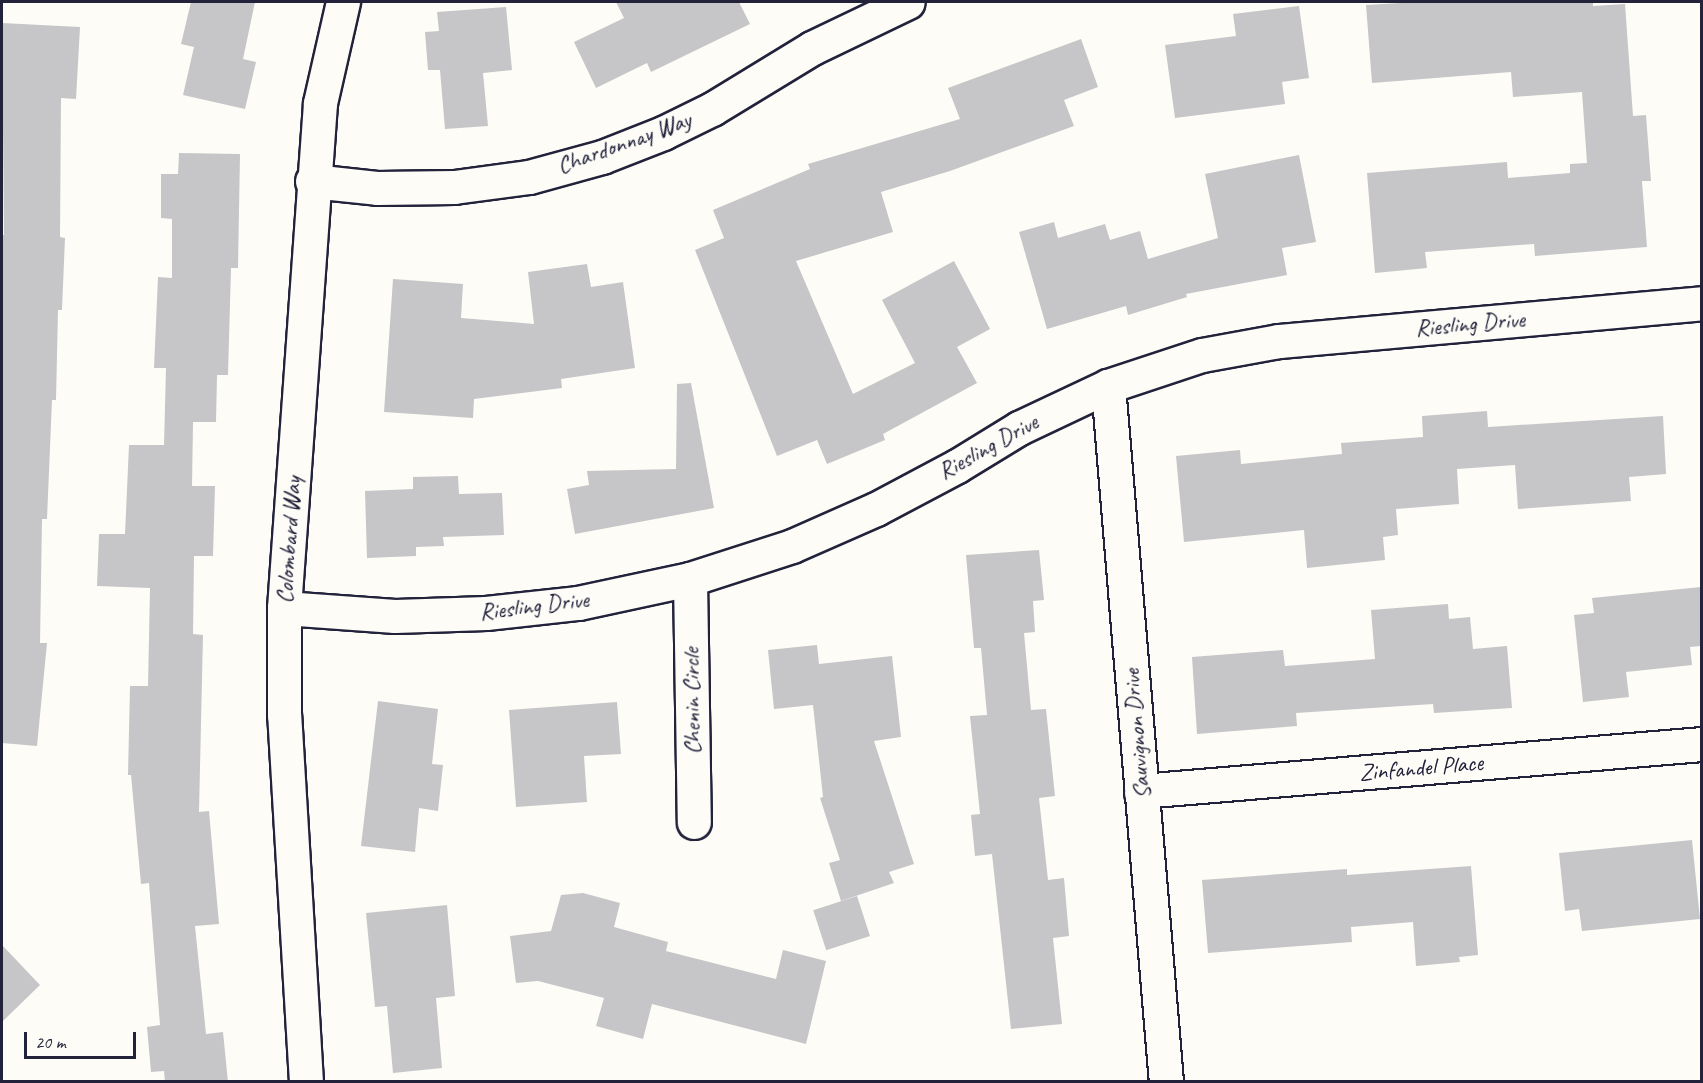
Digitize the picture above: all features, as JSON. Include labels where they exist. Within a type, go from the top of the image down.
[{"type":"street","name":"Colombard Way","points":[[306,1082],[284,715],[284,608],[312,181],[320,103],[343,2]]},
{"type":"street","name":"Chardonnay Way","points":[[312,181],[377,188],[453,187],[529,177],[602,157],[663,133],[712,109],[812,48],[908,2]]},
{"type":"street","name":"Riesling Drive","points":[[284,608],[394,616],[486,613],[578,603],[690,579],[792,546],[876,509],[957,466],[1019,428],[1108,386],[1202,356],[1279,341],[1701,303]]},
{"type":"street","name":"Sauvignon Drive","points":[[1108,386],[1166,1082]]},
{"type":"street","name":"Chenin Circle","points":[[690,579],[694,822]]},
{"type":"street","name":"Zinfandel Place","points":[[1141,791],[1701,744]]},
{"type":"building","points":[[191,2],[255,2],[243,59],[256,62],[245,109],[183,95],[194,47],[181,44]]},
{"type":"building","points":[[616,2],[739,2],[750,24],[651,72],[647,63],[596,88],[574,42],[624,18]]},
{"type":"building","points":[[1418,2],[1593,2],[1593,6],[1625,4],[1633,116],[1646,115],[1651,181],[1642,181],[1647,247],[1535,256],[1534,244],[1425,252],[1427,268],[1375,273],[1367,173],[1507,162],[1508,178],[1570,173],[1570,164],[1587,163],[1582,92],[1513,97],[1511,72],[1372,83],[1366,5]]},
{"type":"building","points":[[1299,6],[1309,78],[1282,82],[1285,104],[1175,118],[1165,45],[1236,36],[1233,14]]},
{"type":"building","points":[[506,7],[512,70],[483,73],[488,126],[445,129],[440,70],[428,70],[425,32],[439,31],[437,12]]},
{"type":"building","points":[[2,23],[80,27],[76,99],[61,98],[60,237],[65,238],[62,310],[58,310],[56,400],[52,400],[47,519],[42,519],[40,643],[47,643],[37,746],[2,743],[2,235],[4,235]]},
{"type":"building","points":[[1081,39],[1098,87],[1064,100],[1074,126],[950,171],[881,192],[893,232],[796,261],[853,394],[915,363],[882,300],[954,261],[990,329],[957,347],[977,383],[883,434],[885,440],[827,464],[817,440],[777,456],[695,250],[724,238],[713,210],[810,169],[808,164],[960,119],[948,88]]},
{"type":"building","points":[[179,153],[240,154],[238,268],[231,268],[228,375],[217,375],[216,422],[193,422],[192,486],[215,486],[213,556],[194,556],[193,634],[203,635],[199,812],[209,811],[219,924],[195,926],[206,1034],[223,1032],[228,1082],[165,1082],[164,1071],[151,1072],[147,1027],[160,1025],[149,883],[141,884],[131,775],[128,775],[130,686],[148,686],[150,588],[97,586],[99,534],[125,534],[129,445],[164,445],[166,368],[154,368],[158,277],[172,278],[172,219],[161,218],[161,174],[178,174]]},
{"type":"building","points":[[1299,155],[1316,242],[1282,248],[1287,275],[1186,294],[1187,297],[1128,315],[1126,306],[1047,329],[1019,232],[1054,222],[1058,238],[1105,224],[1110,240],[1140,231],[1148,259],[1218,238],[1205,174]]},
{"type":"building","points":[[587,264],[591,287],[623,282],[635,368],[561,379],[562,388],[474,399],[473,418],[384,412],[393,279],[463,284],[461,318],[534,324],[528,272]]},
{"type":"building","points":[[691,383],[714,508],[575,534],[567,489],[589,485],[587,471],[676,469],[677,384]]},
{"type":"building","points":[[1487,411],[1488,427],[1663,416],[1666,474],[1629,477],[1631,501],[1518,509],[1515,465],[1457,469],[1459,504],[1396,509],[1398,535],[1383,537],[1385,560],[1307,568],[1304,530],[1184,542],[1176,456],[1240,450],[1241,464],[1342,454],[1341,443],[1423,437],[1422,416]]},
{"type":"building","points":[[458,476],[459,494],[502,493],[504,535],[443,537],[444,546],[416,547],[416,556],[367,558],[365,491],[413,489],[413,477]]},
{"type":"building","points":[[1039,550],[1044,600],[1033,601],[1035,632],[1024,633],[1031,710],[1046,709],[1055,796],[1039,798],[1048,880],[1064,878],[1069,936],[1053,938],[1062,1024],[1011,1029],[992,854],[975,856],[971,815],[980,814],[970,716],[987,715],[981,648],[974,648],[966,555]]},
{"type":"building","points":[[1701,587],[1701,646],[1690,647],[1692,665],[1626,672],[1629,697],[1583,702],[1574,615],[1594,613],[1592,598]]},
{"type":"building","points":[[1448,604],[1449,619],[1470,617],[1473,649],[1507,646],[1512,708],[1434,713],[1433,704],[1296,713],[1297,726],[1197,734],[1192,657],[1283,650],[1285,666],[1375,659],[1371,610]]},
{"type":"building","points":[[817,645],[819,664],[892,656],[901,737],[874,741],[914,864],[889,872],[894,883],[841,901],[829,863],[840,860],[820,798],[823,797],[813,705],[774,709],[768,650]]},
{"type":"building","points":[[378,701],[438,709],[432,764],[443,765],[438,811],[419,808],[415,852],[361,846]]},
{"type":"building","points":[[617,702],[621,754],[584,756],[587,802],[516,807],[509,710]]},
{"type":"building","points":[[1692,840],[1700,919],[1582,931],[1579,909],[1565,911],[1559,853]]},
{"type":"building","points":[[1471,866],[1478,955],[1459,957],[1460,962],[1416,966],[1413,922],[1351,927],[1352,942],[1208,953],[1202,880],[1347,869],[1347,875]]},
{"type":"building","points":[[583,893],[620,903],[614,927],[668,942],[666,951],[776,979],[783,950],[826,961],[806,1044],[652,1004],[643,1039],[596,1026],[604,998],[538,981],[516,983],[510,936],[551,931],[561,895]]},
{"type":"building","points":[[857,896],[870,936],[826,950],[813,910]]},
{"type":"building","points":[[447,905],[455,996],[436,998],[442,1068],[393,1073],[387,1006],[375,1007],[366,913]]},
{"type":"building","points":[[2,945],[40,985],[2,1022]]}]
